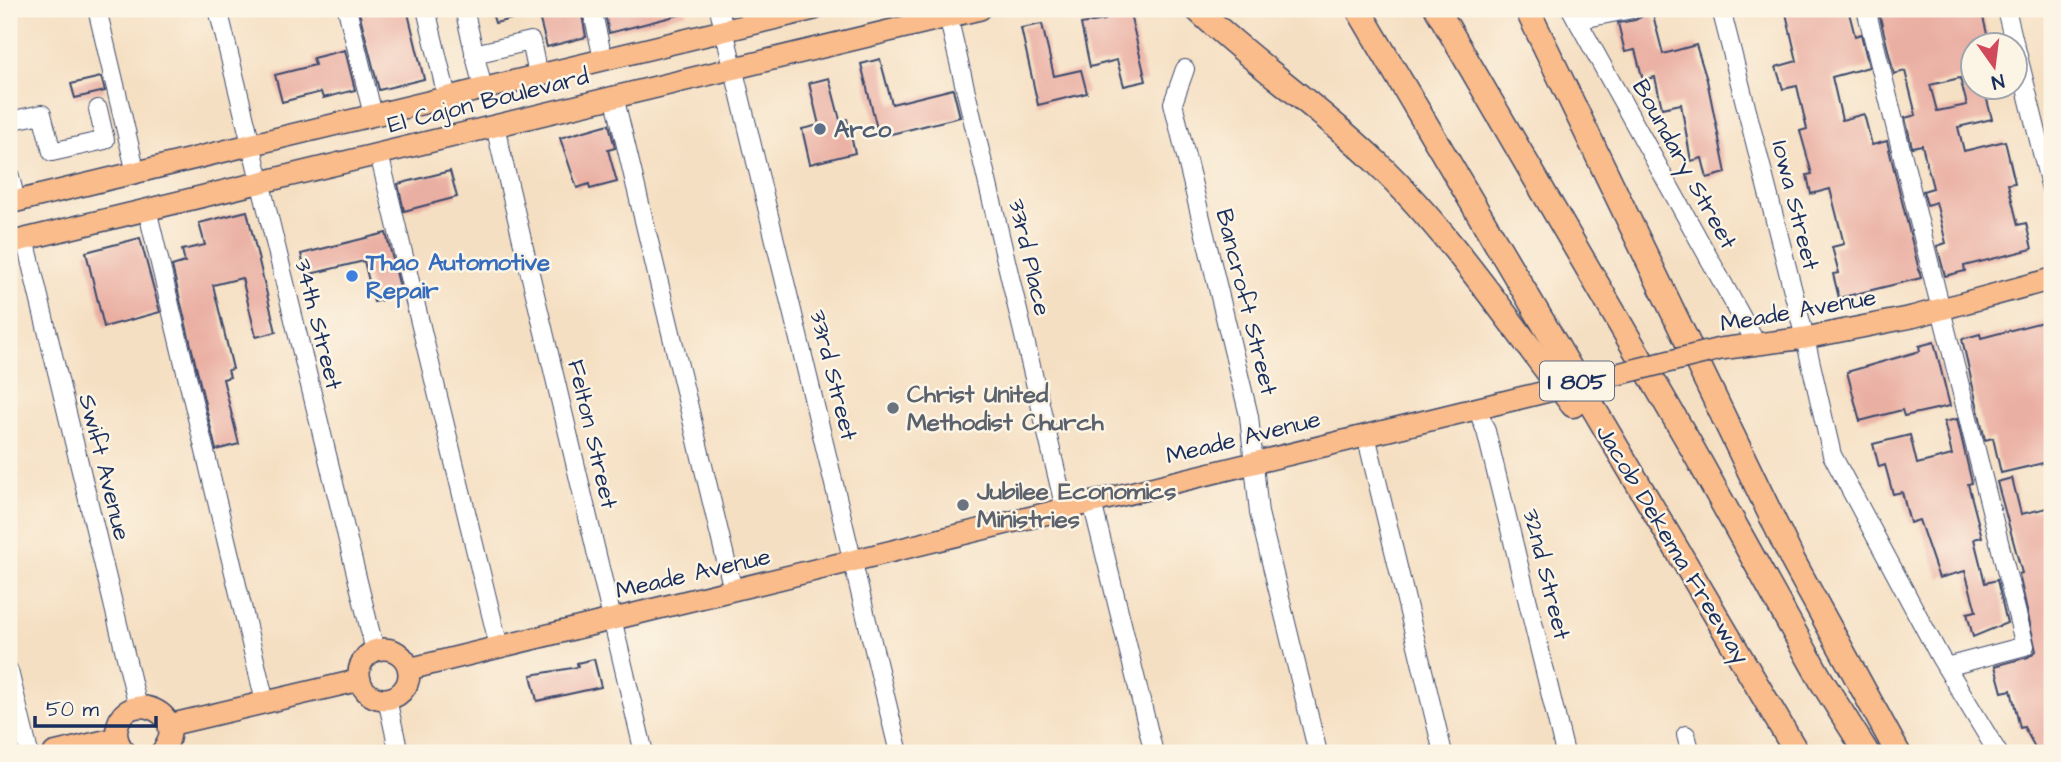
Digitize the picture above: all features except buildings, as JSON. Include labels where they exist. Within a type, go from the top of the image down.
[{"type":"highway","points":[[1197,9],[1374,160],[1404,191],[1456,252],[1658,517]]},
{"type":"highway","name":"Jacob Dekema Freeway","points":[[1358,9],[1797,753]]},
{"type":"highway","name":"I 805","points":[[1437,9],[1687,439],[1821,680],[1867,753]]},
{"type":"highway","points":[[1527,9],[1793,561],[1898,753]]},
{"type":"highway","points":[[1535,9],[1558,74]]},
{"type":"main road","name":"El Cajon Boulevard","points":[[12,202],[814,9]]},
{"type":"main road","name":"El Cajon Boulevard","points":[[17,241],[980,9]]},
{"type":"main road","name":"Meade Avenue","points":[[409,669],[1720,349],[1805,338],[1940,310],[2052,279]]},
{"type":"main road","points":[[392,650],[406,661],[409,669],[406,686],[401,693],[387,699],[372,696],[360,680],[363,662],[375,651],[392,650]]},
{"type":"main road","points":[[169,725],[360,680]]},
{"type":"main road","points":[[54,753],[122,746],[120,719],[138,707],[153,708],[161,712],[169,725],[170,737],[161,753]]},
{"type":"street","points":[[97,9],[136,173]]},
{"type":"street","name":"34th Street","points":[[218,9],[375,651]]},
{"type":"street","points":[[347,9],[373,115]]},
{"type":"street","points":[[426,9],[447,97]]},
{"type":"street","points":[[464,9],[483,89]]},
{"type":"street","points":[[592,9],[603,59]]},
{"type":"street","name":"33rd Street","points":[[719,9],[855,562],[899,753]]},
{"type":"street","points":[[1573,12],[1632,9]]},
{"type":"street","name":"Iowa Street","points":[[1721,9],[1805,338],[1832,456],[1946,667]]},
{"type":"street","points":[[1866,9],[2025,646],[1946,667],[1998,753]]},
{"type":"street","points":[[2006,9],[2011,32]]},
{"type":"street","name":"Boundary Street","points":[[1573,12],[1756,343]]},
{"type":"street","name":"33rd Place","points":[[948,16],[1065,509]]},
{"type":"street","points":[[474,54],[531,41],[538,75]]},
{"type":"street","name":"Bancroft Street","points":[[1185,69],[1173,103],[1250,416],[1259,513],[1318,753]]},
{"type":"street","points":[[614,96],[733,590]]},
{"type":"street","points":[[2029,102],[2052,193]]},
{"type":"street","points":[[9,121],[42,114],[52,152],[105,140],[98,109]]},
{"type":"street","name":"Felton Street","points":[[495,126],[645,753]]},
{"type":"street","points":[[379,154],[499,647]]},
{"type":"street","points":[[9,173],[12,202]]},
{"type":"street","points":[[148,209],[265,702]]},
{"type":"street","name":"Swift Avenue","points":[[17,241],[138,707]]},
{"type":"street","name":"32nd Street","points":[[1477,408],[1486,432],[1565,753]]},
{"type":"street","points":[[1366,435],[1443,753]]},
{"type":"street","points":[[1092,502],[1154,753]]},
{"type":"street","points":[[9,671],[29,753]]},
{"type":"street","points":[[387,699],[399,753]]},
{"type":"street","points":[[1686,735],[1691,753]]},
{"type":"place","name":"Arco","points":[[820,129]]},
{"type":"place","name":"Thao Automotive Repair","points":[[352,276]]},
{"type":"place","name":"Christ United Methodist Church","points":[[893,408]]},
{"type":"place","name":"Jubilee Economics Ministries","points":[[963,505]]}]
